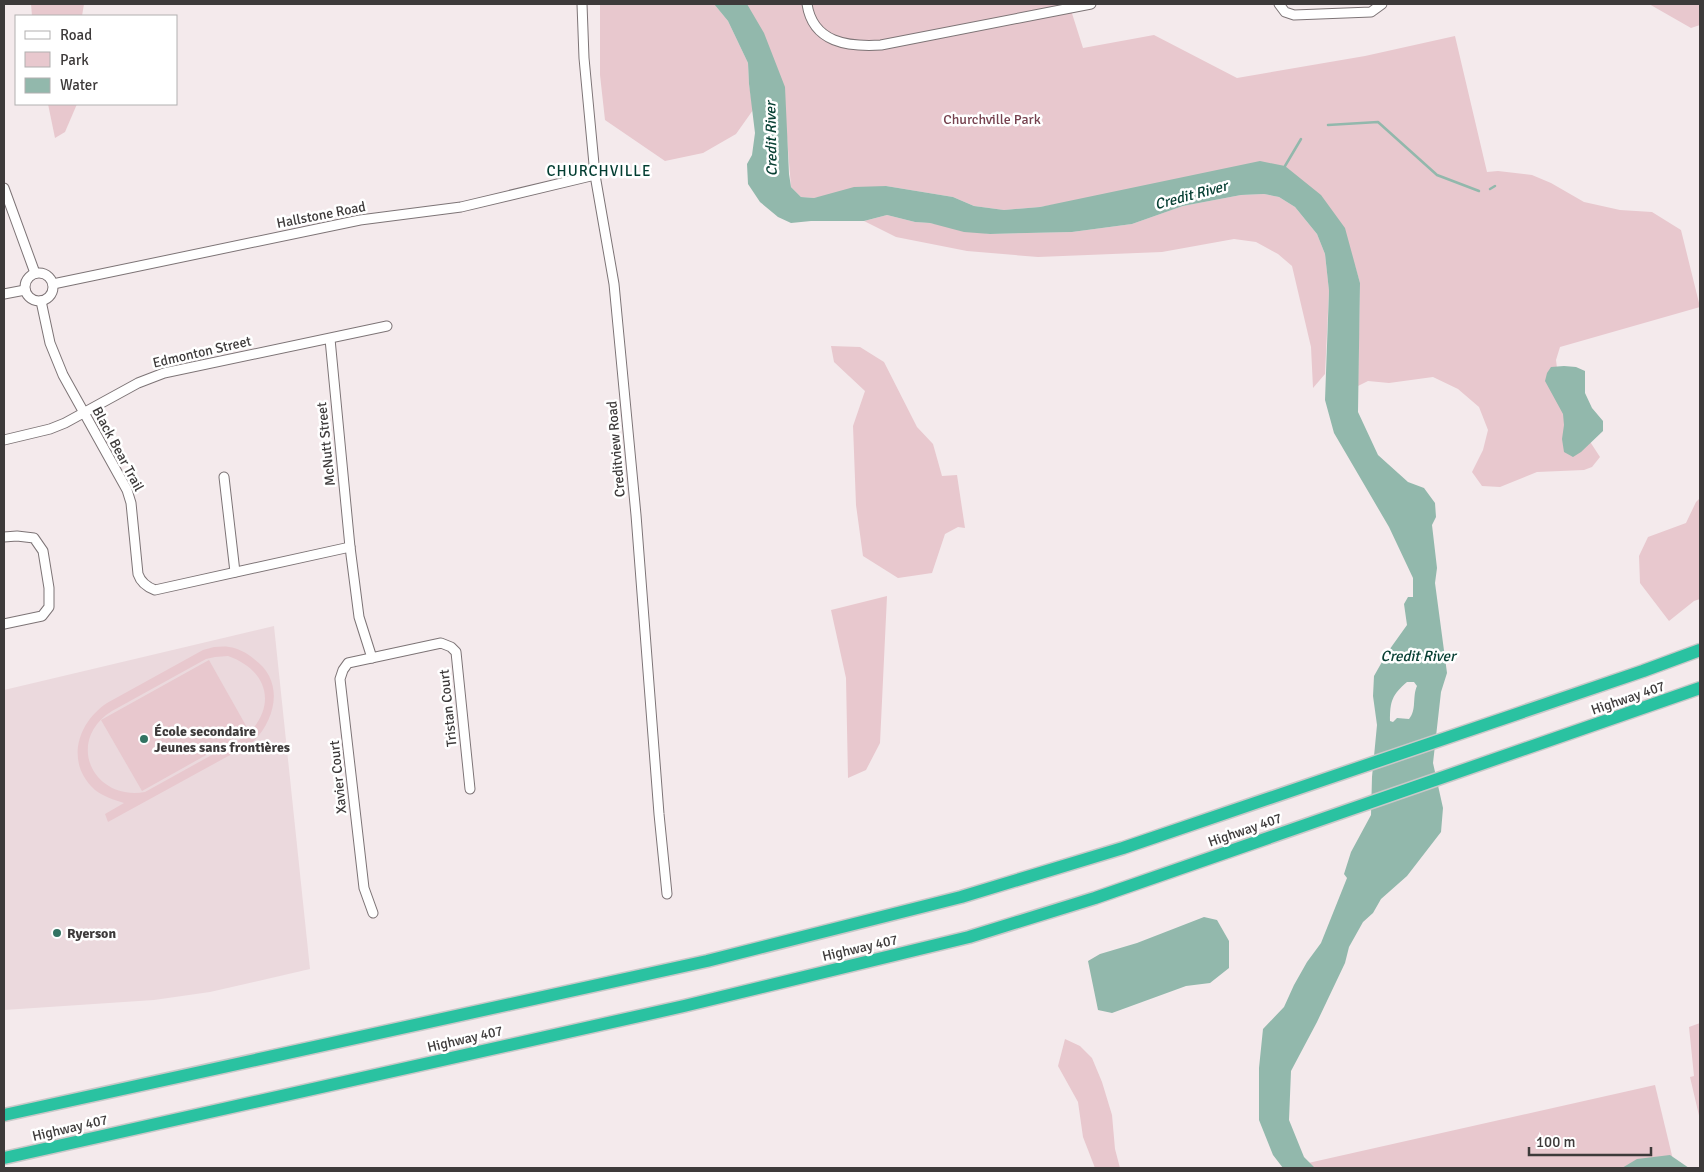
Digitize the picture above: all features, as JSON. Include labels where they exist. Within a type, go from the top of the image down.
[{"type":"highway","name":"Highway 407","points":[[4,1115],[707,961],[951,899],[1123,848],[1700,650]]},
{"type":"highway","name":"Highway 407","points":[[4,1158],[684,1006],[969,937],[1095,898],[1700,688]]},
{"type":"street","name":"Creditview Road","points":[[582,4],[584,58],[595,175],[614,284],[636,515],[667,894]]},
{"type":"street","points":[[807,4],[808,14],[815,25],[829,38],[838,42],[860,46],[881,45],[1091,4]]},
{"type":"street","points":[[1280,4],[1285,12],[1294,15],[1371,12],[1382,4]]},
{"type":"street","name":"Hallstone Road","points":[[53,284],[360,220],[461,207],[595,175]]},
{"type":"street","points":[[4,188],[35,273]]},
{"type":"street","points":[[41,272],[48,275],[53,284],[50,296],[41,301],[31,299],[25,290],[26,280],[35,273],[41,272]]},
{"type":"street","points":[[4,294],[25,290]]},
{"type":"street","name":"Black Bear Trail","points":[[41,301],[50,343],[63,375],[127,490],[131,503],[138,574],[143,583],[155,590],[350,547]]},
{"type":"street","name":"Edmonton Street","points":[[4,440],[50,429],[65,423],[138,382],[164,373],[387,326]]},
{"type":"street","name":"McNutt Street","points":[[330,339],[350,547],[359,617],[372,658]]},
{"type":"street","points":[[224,477],[235,572]]},
{"type":"street","points":[[4,537],[34,538],[43,551],[49,588],[49,607],[42,616],[4,624]]},
{"type":"street","name":"Tristan Court","points":[[372,658],[441,643],[451,647],[456,652],[470,789]]},
{"type":"street","name":"Xavier Court","points":[[372,658],[348,663],[340,679],[364,888],[373,913]]},
{"type":"shaded area","points":[[274,626],[310,969],[210,992],[154,1000],[4,1010],[4,690]]},
{"type":"green space","points":[[31,4],[84,4],[82,15],[32,15]]},
{"type":"green space","points":[[600,4],[714,4],[728,21],[748,63],[753,110],[736,134],[703,153],[665,161],[605,120],[600,75]]},
{"type":"green space","name":"Churchville Park","points":[[747,4],[1069,4],[1083,48],[1154,35],[1237,78],[1365,56],[1455,36],[1487,172],[1498,171],[1532,175],[1551,183],[1584,202],[1620,210],[1652,212],[1681,230],[1700,307],[1560,347],[1556,360],[1558,376],[1587,437],[1600,457],[1592,467],[1584,470],[1537,472],[1500,487],[1482,486],[1472,472],[1483,450],[1488,430],[1479,407],[1458,389],[1433,377],[1389,383],[1368,381],[1358,386],[1360,283],[1355,266],[1285,166],[1040,207],[1004,210],[974,206],[953,197],[886,186],[814,198],[801,197],[791,187],[787,137]]},
{"type":"green space","points":[[1649,4],[1700,4],[1700,25],[1691,28]]},
{"type":"green space","points":[[48,105],[77,105],[65,132],[55,138]]},
{"type":"green space","points":[[1264,194],[1279,197],[1295,207],[1317,234],[1325,254],[1329,291],[1325,374],[1313,388],[1311,347],[1292,266],[1278,254],[1256,242],[1234,239],[1162,252],[1038,257],[967,251],[896,237],[864,221],[887,215],[915,222],[990,234],[1072,232],[1132,224],[1183,206],[1241,195]]},
{"type":"green space","points":[[831,346],[860,347],[884,362],[917,427],[933,444],[942,476],[957,475],[965,528],[958,527],[945,534],[932,573],[898,578],[863,556],[856,505],[853,426],[865,391],[834,362]]},
{"type":"green space","points":[[1700,498],[1700,599],[1694,601],[1669,621],[1640,583],[1639,556],[1648,537],[1686,523],[1696,502]]},
{"type":"green space","points":[[887,596],[880,743],[866,770],[848,778],[846,678],[831,610]]},
{"type":"green space","points":[[214,647],[236,648],[254,659],[264,668],[270,678],[274,701],[267,723],[252,743],[108,822],[105,814],[124,803],[109,798],[95,790],[80,768],[78,744],[88,721],[107,703],[203,650]],"holes":[[[228,656],[242,662],[260,680],[264,690],[265,701],[256,725],[246,736],[145,792],[126,792],[111,787],[99,778],[91,766],[88,752],[90,737],[98,723],[112,711],[206,659]]]},
{"type":"green space","points":[[209,660],[249,731],[142,791],[101,720]]},
{"type":"green space","points":[[1700,1023],[1700,1120],[1690,1077],[1694,1076],[1689,1027]]},
{"type":"green space","points":[[1065,1039],[1080,1046],[1092,1058],[1112,1115],[1115,1149],[1120,1168],[1095,1168],[1083,1137],[1078,1102],[1058,1066]]},
{"type":"green space","points":[[1655,1085],[1675,1168],[1286,1168]]},
{"type":"water","name":"Credit River","points":[[714,4],[747,4],[764,33],[785,87],[789,174],[791,187],[801,197],[814,198],[854,187],[886,186],[953,197],[974,206],[1004,210],[1040,207],[1260,161],[1285,166],[1321,195],[1345,228],[1360,283],[1358,412],[1378,455],[1408,482],[1424,488],[1435,503],[1436,517],[1432,525],[1437,568],[1435,583],[1447,673],[1441,692],[1433,763],[1443,808],[1441,832],[1407,876],[1381,899],[1373,913],[1363,922],[1349,947],[1345,963],[1317,1022],[1291,1071],[1289,1120],[1304,1157],[1315,1168],[1283,1168],[1273,1155],[1259,1120],[1259,1068],[1263,1029],[1284,1007],[1307,962],[1321,943],[1347,878],[1344,874],[1351,852],[1371,815],[1372,777],[1377,725],[1373,696],[1374,676],[1387,653],[1407,625],[1404,604],[1408,597],[1413,597],[1413,578],[1389,527],[1334,433],[1325,400],[1329,291],[1325,254],[1317,234],[1295,207],[1279,197],[1264,194],[1241,195],[1183,206],[1132,224],[1072,232],[990,234],[964,232],[887,215],[864,221],[791,223],[778,217],[760,202],[748,184],[747,164],[752,155],[755,133],[748,63],[728,21]],"holes":[[[1407,682],[1414,682],[1417,686],[1414,708],[1409,719],[1397,718],[1393,722],[1390,721],[1391,703],[1395,695]]]},
{"type":"water","points":[[1551,367],[1576,367],[1585,371],[1585,393],[1592,408],[1603,421],[1603,431],[1573,457],[1564,452],[1562,439],[1563,414],[1545,381]]},
{"type":"water","points":[[1204,917],[1217,920],[1229,941],[1229,968],[1210,983],[1186,986],[1112,1013],[1098,1010],[1088,961],[1100,954],[1137,943]]},
{"type":"water","points":[[1670,1155],[1689,1168],[1622,1168],[1637,1159]]},
{"type":"waterway","points":[[1328,125],[1378,122],[1437,175],[1479,191]]},
{"type":"waterway","points":[[1285,166],[1301,139]]},
{"type":"waterway","points":[[1490,189],[1495,186]]},
{"type":"place","name":"École secondaire Jeunes sans frontières","points":[[144,739]]},
{"type":"place","name":"Ryerson","points":[[57,933]]},
{"type":"district","name":"CHURCHVILLE","points":[[599,171]]}]
